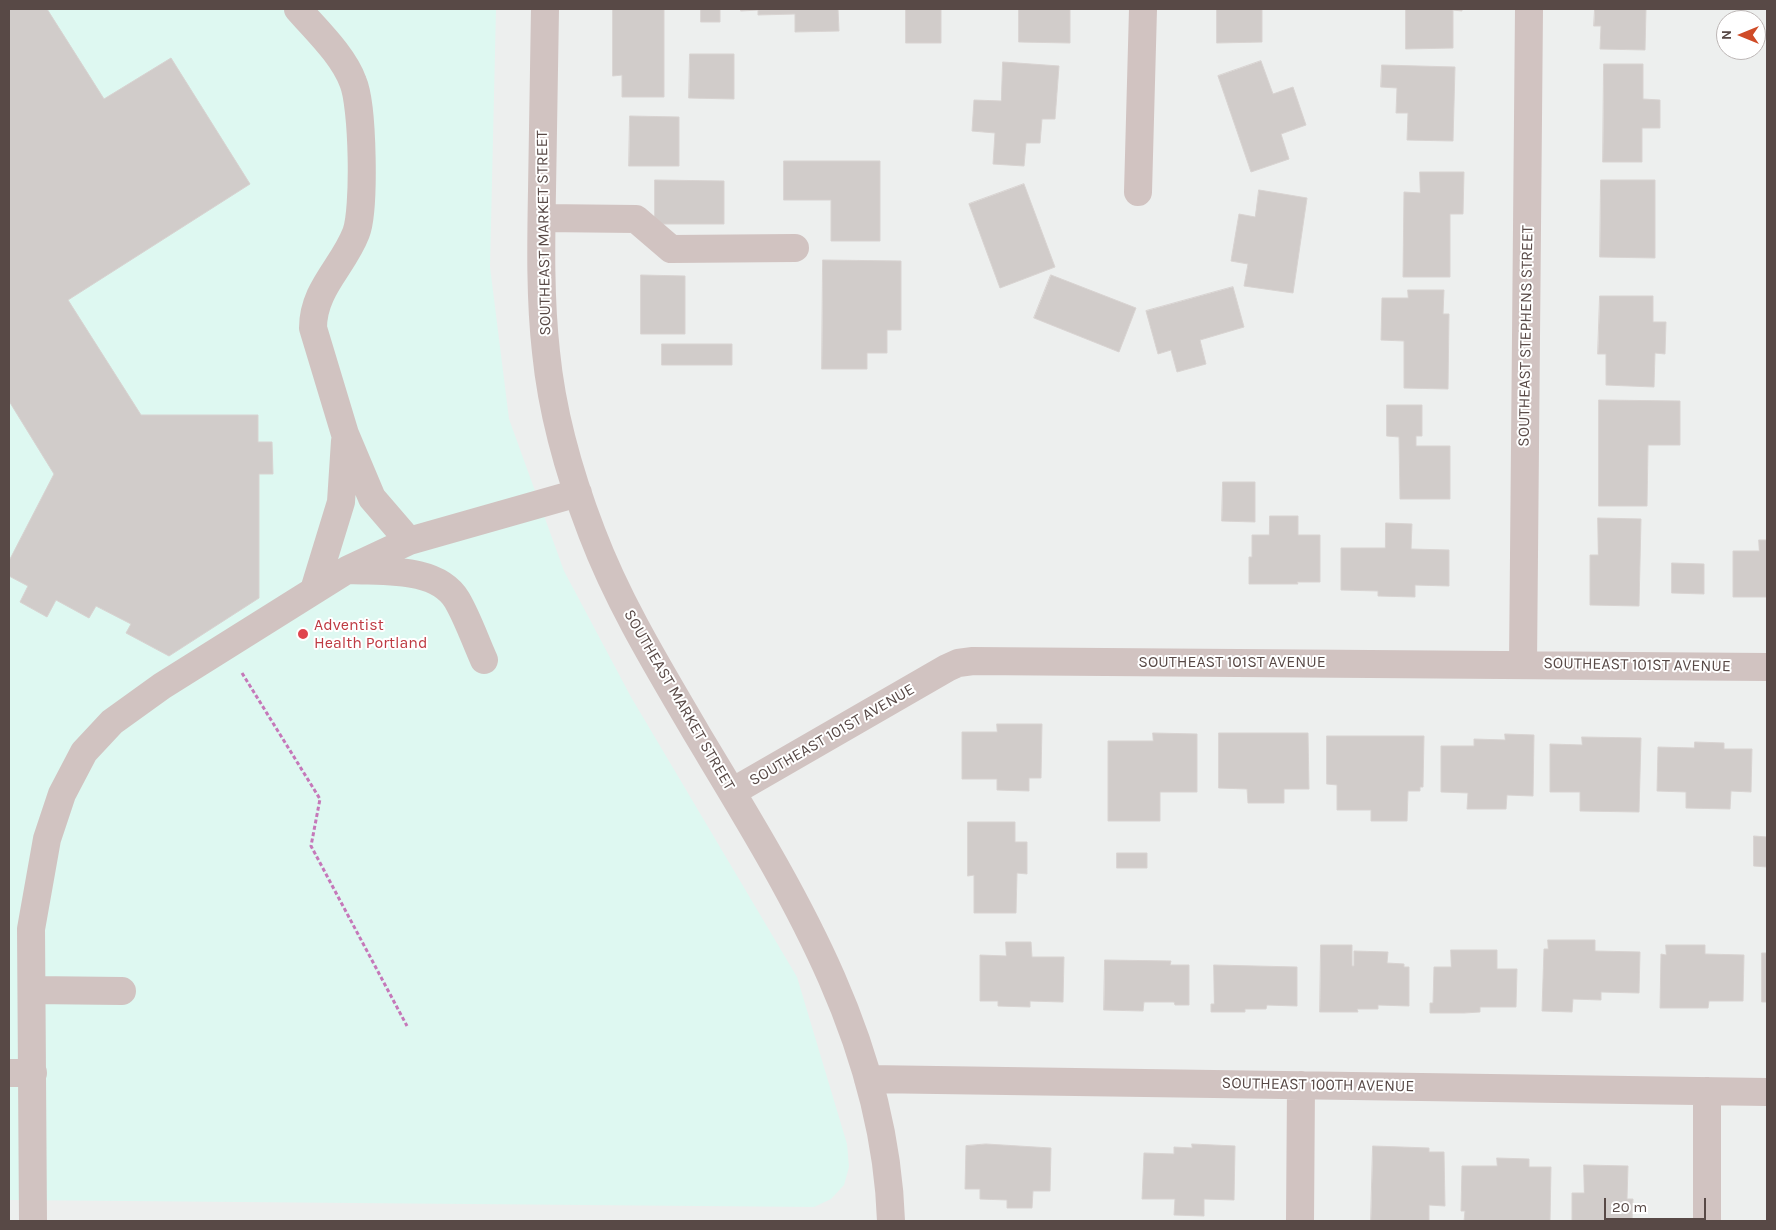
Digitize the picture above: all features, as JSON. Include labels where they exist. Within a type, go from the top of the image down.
[{"type":"street","points":[[298,9],[343,64],[353,82],[360,106],[361,214],[356,234],[319,296],[313,311],[313,328],[345,434],[372,498],[410,541]]},
{"type":"street","name":"SOUTHEAST MARKET STREET","points":[[545,9],[542,291],[546,352],[558,418],[578,494],[593,536],[643,642],[732,792],[825,960],[841,997],[868,1078],[888,1177],[891,1221]]},
{"type":"street","points":[[1138,192],[1143,9]]},
{"type":"street","name":"SOUTHEAST STEPHENS STREET","points":[[1523,664],[1529,9]]},
{"type":"street","points":[[542,218],[636,219],[671,249],[795,248]]},
{"type":"street","points":[[314,590],[341,502],[345,434]]},
{"type":"street","points":[[33,1221],[21,1073],[32,990],[31,929],[47,839],[62,794],[84,752],[112,722],[162,686],[347,570],[410,541],[578,494]]},
{"type":"street","points":[[347,570],[406,572],[441,583],[456,599],[484,660]]},
{"type":"street","name":"SOUTHEAST 101ST AVENUE","points":[[732,792],[958,663],[983,661],[1767,667]]},
{"type":"street","points":[[32,990],[122,991]]},
{"type":"street","name":"SOUTHEAST 100TH AVENUE","points":[[868,1078],[1767,1092]]},
{"type":"street","points":[[1300,1221],[1301,1085]]},
{"type":"street","points":[[1706,1221],[1707,1091]]},
{"type":"path","points":[[225,646],[320,799],[311,846],[407,1026]]},
{"type":"shaded area","name":"Adventist Health Portland","points":[[9,9],[496,9],[490,267],[509,419],[564,571],[631,697],[797,977],[847,1144],[849,1167],[844,1185],[831,1199],[814,1207],[9,1200]]},
{"type":"building","points":[[9,9],[47,9],[104,99],[171,58],[250,184],[68,300],[141,415],[258,415],[258,442],[272,442],[273,474],[259,474],[259,598],[169,656],[126,633],[131,624],[96,606],[89,618],[56,600],[47,617],[20,602],[28,586],[9,576],[9,561],[54,474],[9,401]]},
{"type":"building","points":[[613,9],[664,9],[664,97],[622,97],[622,75],[613,76]]},
{"type":"building","points":[[701,9],[720,9],[720,22],[701,22]]},
{"type":"building","points":[[741,9],[838,9],[839,31],[795,32],[795,14],[758,15],[758,10],[741,11]]},
{"type":"building","points":[[906,9],[941,9],[941,43],[906,43]]},
{"type":"building","points":[[1019,9],[1070,9],[1070,43],[1019,42]]},
{"type":"building","points":[[1217,9],[1262,9],[1262,42],[1217,43]]},
{"type":"building","points":[[1406,9],[1462,9],[1462,11],[1453,10],[1453,48],[1406,49]]},
{"type":"building","points":[[1595,9],[1646,9],[1645,50],[1600,49],[1601,26],[1594,26]]},
{"type":"building","points":[[690,54],[734,54],[734,99],[689,98]]},
{"type":"building","points":[[1261,61],[1273,94],[1293,87],[1306,125],[1281,134],[1289,159],[1251,172],[1218,76]]},
{"type":"building","points":[[1003,62],[1059,66],[1055,119],[1042,119],[1040,143],[1026,143],[1024,166],[993,164],[995,133],[972,131],[974,100],[1001,101]]},
{"type":"building","points":[[1604,64],[1643,64],[1643,99],[1660,100],[1660,128],[1642,128],[1642,162],[1603,162]]},
{"type":"building","points":[[1382,65],[1455,67],[1453,141],[1407,140],[1408,113],[1396,113],[1397,88],[1381,87]]},
{"type":"building","points":[[630,116],[679,117],[679,166],[629,166]]},
{"type":"building","points":[[784,161],[880,161],[880,241],[831,241],[831,200],[784,200]]},
{"type":"building","points":[[1420,172],[1464,172],[1463,214],[1450,214],[1450,277],[1403,277],[1404,192],[1420,193]]},
{"type":"building","points":[[655,180],[724,181],[724,224],[655,224]]},
{"type":"building","points":[[1601,180],[1655,180],[1655,258],[1600,257]]},
{"type":"building","points":[[1024,184],[1055,267],[1000,288],[969,204]]},
{"type":"building","points":[[1259,190],[1307,198],[1293,293],[1244,286],[1248,264],[1231,261],[1239,214],[1255,217]]},
{"type":"building","points":[[823,260],[901,261],[901,330],[887,330],[887,353],[867,353],[867,369],[822,369]]},
{"type":"building","points":[[641,275],[685,276],[685,334],[641,334]]},
{"type":"building","points":[[1051,275],[1136,308],[1119,352],[1034,318]]},
{"type":"building","points":[[1233,287],[1244,327],[1200,340],[1206,364],[1177,372],[1171,350],[1158,354],[1146,311]]},
{"type":"building","points":[[1408,290],[1444,290],[1443,314],[1449,314],[1448,389],[1404,388],[1404,341],[1381,340],[1382,298],[1408,298]]},
{"type":"building","points":[[1600,296],[1653,296],[1653,322],[1666,322],[1665,354],[1655,353],[1654,387],[1606,385],[1606,354],[1598,354]]},
{"type":"building","points":[[662,344],[732,344],[732,365],[662,365]]},
{"type":"building","points":[[1599,400],[1680,401],[1680,445],[1648,445],[1647,506],[1599,506]]},
{"type":"building","points":[[1387,405],[1422,405],[1422,436],[1416,436],[1416,446],[1450,446],[1450,499],[1400,499],[1399,437],[1387,436]]},
{"type":"building","points":[[1223,482],[1255,482],[1255,522],[1222,521]]},
{"type":"building","points":[[1270,516],[1298,516],[1298,535],[1320,535],[1320,582],[1249,584],[1249,557],[1252,557],[1252,535],[1269,535]]},
{"type":"building","points":[[1598,518],[1641,519],[1639,606],[1590,605],[1590,555],[1598,555]]},
{"type":"building","points":[[1386,523],[1412,524],[1411,549],[1449,550],[1449,586],[1415,585],[1415,597],[1378,596],[1378,591],[1341,590],[1341,548],[1385,548]]},
{"type":"building","points":[[1759,540],[1767,540],[1767,597],[1733,597],[1733,551],[1759,551]]},
{"type":"building","points":[[1672,563],[1704,564],[1704,594],[1672,593]]},
{"type":"building","points":[[997,724],[1042,724],[1041,778],[1029,778],[1029,791],[997,790],[997,779],[962,779],[962,732],[997,732]]},
{"type":"building","points":[[1153,733],[1197,734],[1197,792],[1160,792],[1160,821],[1108,821],[1108,741],[1153,741]]},
{"type":"building","points":[[1219,733],[1308,733],[1309,789],[1284,789],[1284,803],[1248,803],[1247,789],[1219,788]]},
{"type":"building","points":[[1505,734],[1534,735],[1533,796],[1507,795],[1506,809],[1467,809],[1468,793],[1441,792],[1441,746],[1474,746],[1474,739],[1505,740]]},
{"type":"building","points":[[1327,736],[1424,736],[1423,787],[1420,787],[1420,791],[1408,791],[1407,821],[1371,821],[1371,810],[1337,810],[1337,785],[1327,784]]},
{"type":"building","points":[[1582,737],[1641,738],[1639,812],[1580,811],[1580,792],[1550,792],[1550,744],[1582,745]]},
{"type":"building","points":[[1695,742],[1724,743],[1724,749],[1752,749],[1751,792],[1731,791],[1730,809],[1686,808],[1686,792],[1657,791],[1658,747],[1694,748]]},
{"type":"building","points":[[968,822],[1015,822],[1015,842],[1027,842],[1027,874],[1017,873],[1016,913],[974,913],[974,875],[968,876]]},
{"type":"building","points":[[1754,836],[1767,837],[1767,867],[1754,866]]},
{"type":"building","points":[[1117,853],[1147,853],[1147,868],[1117,868]]},
{"type":"building","points":[[1548,940],[1595,940],[1595,951],[1640,952],[1639,993],[1601,992],[1601,1000],[1573,999],[1572,1012],[1542,1011],[1544,949],[1548,949]]},
{"type":"building","points":[[1006,942],[1031,942],[1032,957],[1064,957],[1063,1002],[1030,1001],[1030,1007],[998,1006],[998,1001],[980,1001],[980,955],[1006,956]]},
{"type":"building","points":[[1321,945],[1352,945],[1352,966],[1354,966],[1354,951],[1388,952],[1387,963],[1404,964],[1404,967],[1409,967],[1409,1006],[1378,1005],[1378,1009],[1357,1009],[1358,1012],[1320,1012]]},
{"type":"building","points":[[1666,945],[1705,945],[1705,954],[1744,955],[1743,1001],[1709,1001],[1708,1008],[1660,1008],[1661,954],[1666,955]]},
{"type":"building","points":[[1451,950],[1497,950],[1497,969],[1517,969],[1516,1007],[1480,1007],[1480,1012],[1430,1013],[1430,1003],[1433,1003],[1434,967],[1451,967]]},
{"type":"building","points":[[1762,953],[1767,953],[1767,1002],[1762,1002]]},
{"type":"building","points":[[1105,960],[1171,961],[1170,965],[1189,965],[1189,1005],[1175,1005],[1174,1002],[1144,1002],[1143,1011],[1104,1010]]},
{"type":"building","points":[[1214,965],[1297,967],[1297,1006],[1267,1005],[1266,1009],[1245,1009],[1245,1012],[1211,1012],[1211,1004],[1214,1004]]},
{"type":"building","points":[[986,1144],[1051,1148],[1050,1191],[1033,1191],[1032,1208],[1007,1208],[1007,1200],[980,1199],[980,1189],[965,1189],[966,1146]]},
{"type":"building","points":[[1192,1144],[1235,1146],[1234,1200],[1204,1199],[1204,1216],[1174,1215],[1175,1199],[1142,1199],[1144,1153],[1174,1154],[1174,1147],[1192,1148]]},
{"type":"building","points":[[1373,1146],[1429,1148],[1429,1152],[1444,1152],[1445,1206],[1429,1205],[1429,1221],[1371,1221]]},
{"type":"building","points":[[1497,1158],[1529,1159],[1529,1167],[1551,1167],[1550,1221],[1464,1221],[1465,1211],[1461,1211],[1462,1166],[1497,1166]]},
{"type":"building","points":[[1584,1165],[1628,1166],[1627,1199],[1633,1199],[1632,1221],[1572,1221],[1572,1193],[1584,1193]]},
{"type":"place","name":"Adventist Health Portland","points":[[303,634]]}]
